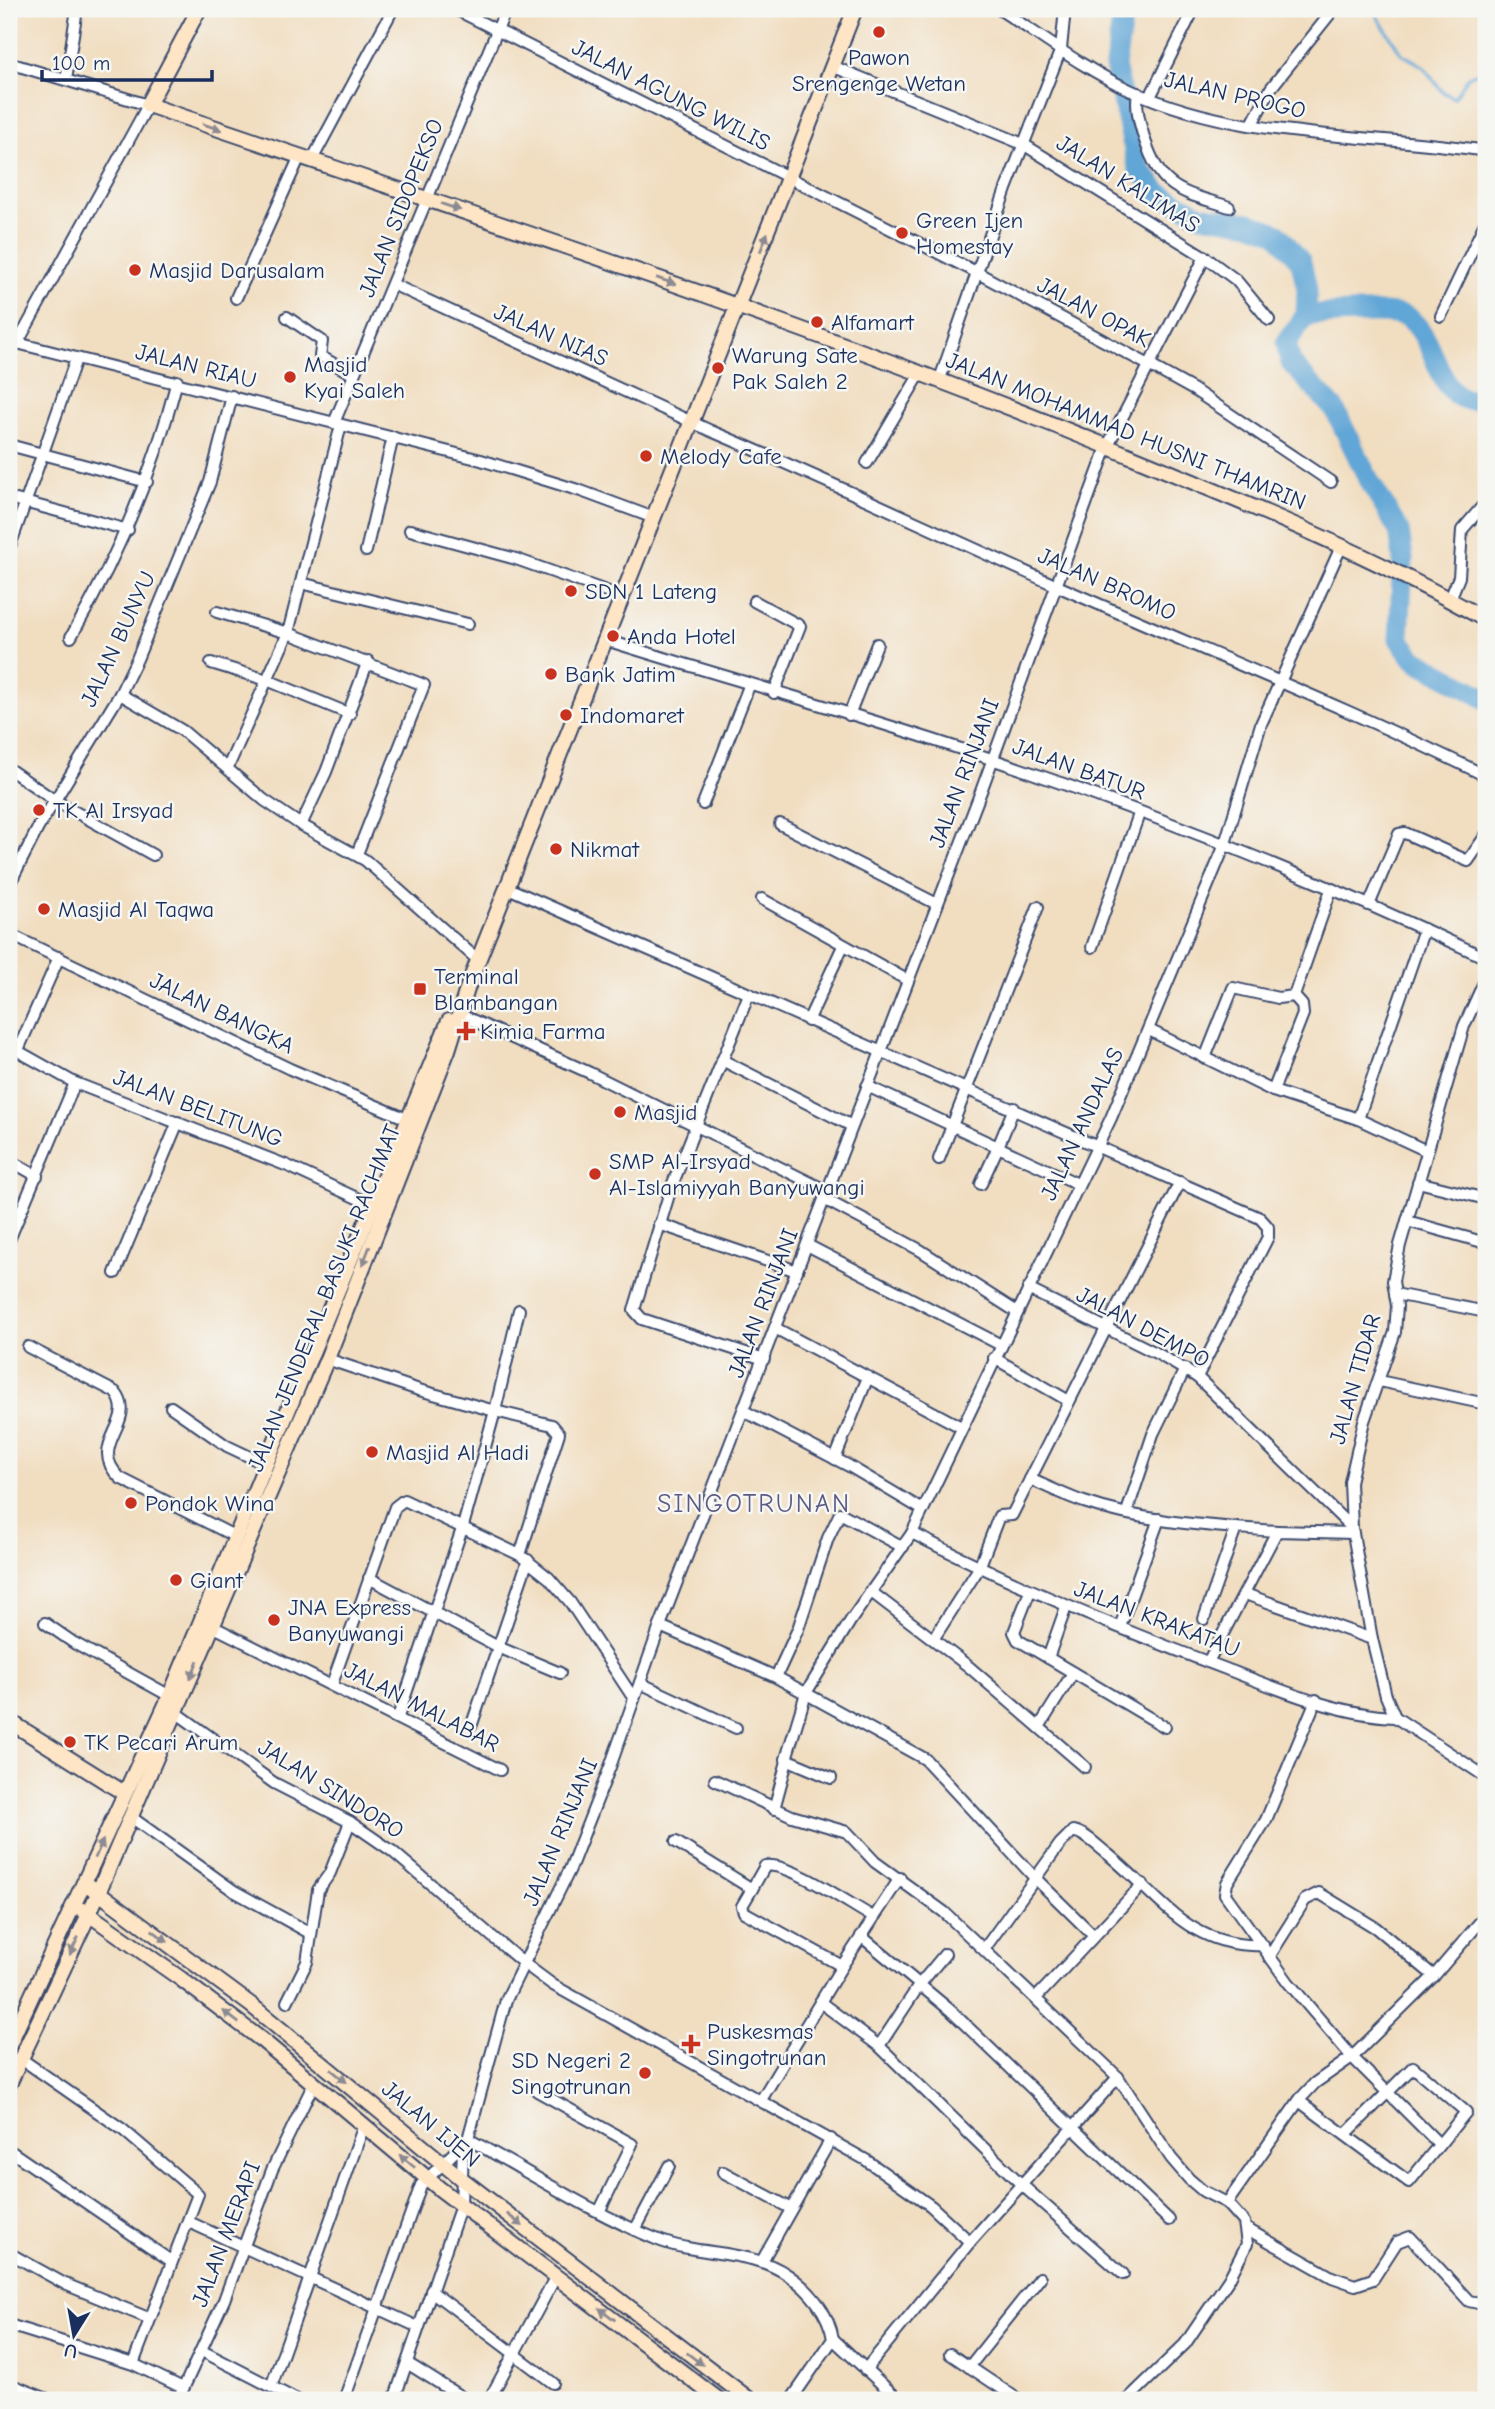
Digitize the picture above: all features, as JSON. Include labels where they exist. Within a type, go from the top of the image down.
[{"type":"main road","points":[[148,105],[199,9]]},
{"type":"main road","name":"JALAN JENDERAL BASUKI RACHMAT","points":[[9,2045],[170,1696],[236,1537],[264,1488],[327,1359],[456,1005],[479,961],[856,9]]},
{"type":"main road","name":"JALAN MOHAMMAD HUSNI THAMRIN","points":[[148,105],[739,306],[940,379],[1244,502],[1395,572],[1486,620]]},
{"type":"main road","name":"JALAN JENDERAL BASUKI RACHMAT","points":[[9,2084],[89,1914],[177,1713],[264,1488],[267,1465],[374,1206],[461,1015],[468,986]]},
{"type":"main road","points":[[9,1721],[124,1793]]},
{"type":"main road","name":"JALAN IJEN","points":[[84,1883],[251,2005],[463,2180],[750,2400]]},
{"type":"main road","name":"JALAN IJEN","points":[[74,1905],[181,1979],[314,2083],[426,2177],[719,2400]]},
{"type":"street","points":[[66,80],[77,9]]},
{"type":"street","points":[[236,298],[306,158],[393,9]]},
{"type":"street","name":"JALAN AGUNG WILIS","points":[[455,9],[788,179]]},
{"type":"street","name":"JALAN SIDOPEKSO","points":[[228,767],[288,633],[337,424],[354,375],[506,9]]},
{"type":"street","name":"JALAN PROGO","points":[[999,9],[1133,91],[1196,112],[1334,138],[1486,151]]},
{"type":"street","points":[[940,379],[976,272],[1061,49],[1065,9]]},
{"type":"street","points":[[1150,97],[1194,9]]},
{"type":"street","points":[[1252,124],[1270,88],[1334,9]]},
{"type":"street","points":[[9,63],[148,105],[13,342]]},
{"type":"street","name":"JALAN KALIMAS","points":[[832,66],[1023,144],[1205,257],[1147,364],[1107,447]]},
{"type":"street","points":[[1133,91],[1137,116],[1154,159],[1167,181],[1194,195],[1229,207]]},
{"type":"street","name":"JALAN OPAK","points":[[788,179],[976,272],[1147,364],[1241,420],[1331,482]]},
{"type":"street","points":[[1441,316],[1486,221]]},
{"type":"street","points":[[1205,257],[1236,280],[1269,320]]},
{"type":"street","name":"JALAN NIAS","points":[[392,284],[692,423]]},
{"type":"street","points":[[288,317],[322,341],[320,356],[354,375]]},
{"type":"street","name":"JALAN RIAU","points":[[13,342],[177,381],[539,477],[654,518]]},
{"type":"street","points":[[9,548],[76,359]]},
{"type":"street","points":[[867,463],[921,372]]},
{"type":"street","points":[[71,637],[128,530],[147,482],[177,381]]},
{"type":"street","name":"JALAN BUNYU","points":[[9,885],[54,800],[120,694],[210,482],[232,396]]},
{"type":"street","name":"JALAN BROMO","points":[[692,423],[843,487],[1056,586],[1279,679],[1486,776]]},
{"type":"street","points":[[366,551],[393,437]]},
{"type":"street","points":[[9,445],[147,482]]},
{"type":"street","name":"JALAN RINJANI","points":[[394,2400],[461,2204],[465,2143],[506,2000],[522,1962],[570,1869],[660,1626],[826,1195],[850,1125],[992,760],[1107,447]]},
{"type":"street","points":[[9,498],[128,530]]},
{"type":"street","points":[[1450,599],[1459,577],[1462,530],[1486,502]]},
{"type":"street","points":[[411,530],[526,562],[623,597]]},
{"type":"street","name":"JALAN ANDALAS","points":[[774,1809],[806,1693],[870,1591],[912,1534],[1000,1345],[1099,1144],[1224,847],[1249,756],[1279,679],[1342,547]]},
{"type":"street","points":[[301,583],[468,624]]},
{"type":"street","points":[[754,601],[800,626],[774,693]]},
{"type":"street","points":[[217,612],[368,661],[424,685],[357,855]]},
{"type":"street","name":"JALAN BATUR","points":[[606,640],[992,760],[1139,814],[1369,905],[1486,958]]},
{"type":"street","points":[[849,715],[877,644]]},
{"type":"street","points":[[301,825],[350,713],[368,661]]},
{"type":"street","points":[[211,663],[267,680],[350,713]]},
{"type":"street","points":[[703,804],[749,685]]},
{"type":"street","points":[[120,694],[171,723],[228,767],[264,800],[301,825],[357,855],[479,961]]},
{"type":"street","points":[[9,769],[54,800],[153,855]]},
{"type":"street","points":[[1093,947],[1139,814]]},
{"type":"street","points":[[780,824],[937,904]]},
{"type":"street","points":[[1369,905],[1399,834],[1405,833],[1466,861],[1482,853],[1486,835]]},
{"type":"street","points":[[508,888],[748,995],[1247,1210],[1268,1227],[1268,1237],[1197,1377]]},
{"type":"street","points":[[1294,996],[1331,890]]},
{"type":"street","points":[[762,899],[907,980]]},
{"type":"street","points":[[939,1158],[1038,907]]},
{"type":"street","points":[[1358,1119],[1424,929]]},
{"type":"street","name":"JALAN BANGKA","points":[[9,934],[290,1069],[414,1123]]},
{"type":"street","points":[[808,1021],[843,946]]},
{"type":"street","points":[[13,1048],[59,957]]},
{"type":"street","name":"JALAN TIDAR","points":[[1395,1717],[1386,1696],[1372,1639],[1353,1531],[1351,1468],[1395,1332],[1394,1268],[1464,1026],[1486,978]]},
{"type":"street","points":[[1205,1058],[1233,988],[1278,998],[1294,996]]},
{"type":"street","points":[[748,995],[659,1224],[634,1305],[636,1316],[764,1359]]},
{"type":"street","points":[[1273,1091],[1303,1012],[1301,1003],[1294,996]]},
{"type":"street","points":[[461,1015],[590,1073],[826,1195],[920,1250],[1017,1312]]},
{"type":"street","points":[[1149,1030],[1273,1091],[1358,1119],[1427,1151]]},
{"type":"street","name":"JALAN BELITUNG","points":[[13,1048],[75,1083],[288,1166],[374,1206]]},
{"type":"street","points":[[722,1060],[850,1125]]},
{"type":"street","points":[[9,1240],[12,1225],[37,1175],[75,1083]]},
{"type":"street","points":[[867,1086],[1078,1184]]},
{"type":"street","points":[[981,1184],[1014,1108]]},
{"type":"street","points":[[115,1273],[178,1122]]},
{"type":"street","points":[[9,1160],[37,1175]]},
{"type":"street","points":[[933,1638],[979,1568],[999,1516],[1012,1515],[1180,1182]]},
{"type":"street","points":[[1418,1182],[1486,1199]]},
{"type":"street","points":[[1407,1221],[1486,1243]]},
{"type":"street","points":[[659,1224],[797,1271]]},
{"type":"street","points":[[807,1245],[1000,1345]]},
{"type":"street","name":"JALAN DEMPO","points":[[1028,1289],[1197,1377],[1353,1531]]},
{"type":"street","points":[[1395,1294],[1486,1312]]},
{"type":"street","points":[[398,1717],[463,1526],[520,1310]]},
{"type":"street","points":[[775,1328],[961,1427]]},
{"type":"street","points":[[28,1346],[115,1392],[121,1399],[123,1407],[120,1418],[107,1448],[111,1469],[120,1478],[236,1537]]},
{"type":"street","points":[[994,1358],[1069,1401]]},
{"type":"street","points":[[327,1359],[419,1390],[552,1425],[559,1433],[498,1647],[472,1724]]},
{"type":"street","points":[[1126,1512],[1153,1434],[1185,1369]]},
{"type":"street","points":[[835,1459],[868,1377]]},
{"type":"street","points":[[1379,1381],[1486,1404]]},
{"type":"street","points":[[171,1407],[227,1446],[267,1465]]},
{"type":"street","points":[[744,1412],[835,1459],[923,1510]]},
{"type":"street","points":[[1030,1479],[1087,1503],[1159,1519],[1277,1531],[1353,1531]]},
{"type":"street","points":[[332,1684],[395,1507],[408,1500],[524,1558],[570,1602],[634,1699]]},
{"type":"street","points":[[776,1677],[798,1629],[828,1538],[840,1513],[903,1547]]},
{"type":"street","points":[[1120,1627],[1159,1519]]},
{"type":"street","points":[[1204,1619],[1236,1528]]},
{"type":"street","points":[[1208,1662],[1277,1531]]},
{"type":"street","name":"JALAN KRAKATAU","points":[[912,1534],[1066,1607],[1208,1662],[1348,1712],[1395,1717]]},
{"type":"street","points":[[369,1578],[498,1647],[560,1673]]},
{"type":"street","points":[[870,1591],[933,1638],[1085,1767]]},
{"type":"street","points":[[1030,1591],[1014,1632],[1018,1640],[1165,1727]]},
{"type":"street","points":[[1245,1594],[1372,1639]]},
{"type":"street","points":[[1048,1658],[1066,1607]]},
{"type":"street","points":[[46,1623],[91,1653],[170,1696]]},
{"type":"street","name":"JALAN MALABAR","points":[[212,1626],[500,1770]]},
{"type":"street","points":[[660,1626],[776,1677],[925,1759],[1035,1878],[1093,1935]]},
{"type":"street","points":[[1039,1727],[1073,1672]]},
{"type":"street","points":[[639,1683],[736,1728]]},
{"type":"street","points":[[1316,1700],[1266,1820],[1225,1889],[1228,1899],[1269,1957],[1352,2057],[1438,2143]]},
{"type":"street","name":"JALAN SINDORO","points":[[177,1713],[274,1783],[350,1822],[419,1872],[522,1962],[594,2008],[831,2139],[914,2193],[970,2242]]},
{"type":"street","points":[[1395,1717],[1486,1777]]},
{"type":"street","points":[[787,1761],[831,1778]]},
{"type":"street","points":[[715,1780],[774,1809],[848,1832],[875,1862],[900,1878],[985,1948],[1118,2077],[1151,2129],[1189,2179],[1203,2191],[1227,2203],[1247,2229],[1332,2277],[1355,2285],[1373,2279],[1397,2242],[1410,2237],[1469,2301],[1478,2303],[1486,2296]]},
{"type":"street","points":[[131,1817],[234,1891],[310,1933]]},
{"type":"street","points":[[287,2001],[307,1962],[318,1890],[330,1873],[350,1822]]},
{"type":"street","points":[[985,1948],[1067,1834],[1076,1831],[1143,1884],[1166,1909],[1201,1934],[1239,1946],[1263,1945]]},
{"type":"street","points":[[676,1842],[752,1889]]},
{"type":"street","points":[[842,1966],[742,1910],[765,1866],[772,1865],[798,1875],[873,1917]]},
{"type":"street","points":[[761,2100],[820,2001],[900,1878]]},
{"type":"street","points":[[1036,1998],[1143,1884]]},
{"type":"street","points":[[1269,1957],[1305,1900],[1319,1893],[1376,1928],[1434,1976]]},
{"type":"street","points":[[1227,2203],[1299,2101],[1315,2083],[1352,2057],[1434,1976],[1486,1915]]},
{"type":"street","points":[[861,1936],[920,1984],[1074,2126],[1169,2220]]},
{"type":"street","points":[[879,2046],[920,1984],[945,1954]]},
{"type":"street","points":[[820,2001],[879,2046],[1022,2185],[1123,2274]]},
{"type":"street","points":[[20,2058],[122,2129],[195,2191],[198,2199],[148,2318],[133,2364]]},
{"type":"street","points":[[1299,2101],[1409,2182],[1438,2143],[1466,2112],[1413,2067],[1346,2134]]},
{"type":"street","points":[[865,2370],[970,2242],[1118,2077]]},
{"type":"street","name":"JALAN MERAPI","points":[[178,2400],[202,2351],[272,2170],[314,2083]]},
{"type":"street","points":[[537,2091],[631,2141],[632,2146],[600,2210]]},
{"type":"street","points":[[271,2387],[313,2277],[364,2125]]},
{"type":"street","points":[[762,2261],[831,2139]]},
{"type":"street","points":[[344,2400],[426,2177],[465,2143],[659,2241],[762,2261],[788,2275],[806,2291],[827,2317],[833,2339],[899,2400]]},
{"type":"street","points":[[9,2150],[171,2261]]},
{"type":"street","points":[[635,2230],[668,2166]]},
{"type":"street","points":[[723,2172],[790,2208]]},
{"type":"street","points":[[189,2222],[418,2327]]},
{"type":"street","points":[[1127,2400],[1192,2334],[1244,2255],[1247,2229]]},
{"type":"street","points":[[9,2253],[65,2284],[148,2318]]},
{"type":"street","points":[[489,2400],[556,2276]]},
{"type":"street","points":[[969,2367],[1040,2278]]},
{"type":"street","points":[[431,2291],[553,2384]]},
{"type":"street","points":[[9,2325],[133,2364],[183,2388]]},
{"type":"street","points":[[791,2400],[833,2339]]},
{"type":"street","points":[[202,2351],[297,2400]]},
{"type":"street","points":[[950,2354],[1019,2400]]},
{"type":"street","points":[[407,2363],[467,2400]]},
{"type":"street","points":[[9,2385],[33,2397],[50,2400]]},
{"type":"waterway","points":[[1124,9],[1115,66],[1138,167],[1159,193],[1200,215],[1250,223],[1277,233],[1301,262],[1307,289],[1306,315],[1286,343],[1291,363],[1335,410],[1370,482],[1399,531],[1403,558],[1399,639],[1414,659],[1486,699]]},
{"type":"waterway","points":[[1372,9],[1402,54],[1423,66],[1443,92],[1454,98],[1468,77],[1486,68]]},
{"type":"waterway","points":[[1306,315],[1375,313],[1407,317],[1424,336],[1448,385],[1456,394],[1467,400],[1486,399]]},
{"type":"place","name":"Pawon Srengenge Wetan","points":[[879,32]]},
{"type":"place","name":"Green Ijen Homestay","points":[[902,233]]},
{"type":"place","name":"Masjid Darusalam","points":[[135,270]]},
{"type":"place","name":"Alfamart","points":[[817,322]]},
{"type":"place","name":"Warung Sate Pak Saleh 2","points":[[718,368]]},
{"type":"place","name":"Masjid Kyai Saleh","points":[[290,377]]},
{"type":"place","name":"Melody Cafe","points":[[646,456]]},
{"type":"place","name":"SDN 1 Lateng","points":[[571,591]]},
{"type":"place","name":"Anda Hotel","points":[[613,636]]},
{"type":"place","name":"Bank Jatim","points":[[551,674]]},
{"type":"place","name":"Indomaret","points":[[566,715]]},
{"type":"place","name":"TK Al Irsyad","points":[[39,810]]},
{"type":"place","name":"Nikmat","points":[[556,849]]},
{"type":"place","name":"Masjid Al Taqwa","points":[[44,909]]},
{"type":"place","name":"Terminal Blambangan","points":[[420,989]]},
{"type":"place","name":"Kimia Farma","points":[[466,1031]]},
{"type":"place","name":"Masjid","points":[[620,1112]]},
{"type":"place","name":"SMP Al-Irsyad Al-Islamiyyah Banyuwangi","points":[[595,1174]]},
{"type":"place","name":"Masjid Al Hadi","points":[[372,1452]]},
{"type":"place","name":"Pondok Wina","points":[[131,1503]]},
{"type":"place","name":"Giant","points":[[176,1580]]},
{"type":"place","name":"JNA Express Banyuwangi","points":[[274,1620]]},
{"type":"place","name":"TK Pecari Arum","points":[[70,1742]]},
{"type":"place","name":"Puskesmas Singotrunan","points":[[691,2044]]},
{"type":"place","name":"SD Negeri 2 Singotrunan","points":[[645,2073]]},
{"type":"district","name":"SINGOTRUNAN","points":[[754,1504]]}]
